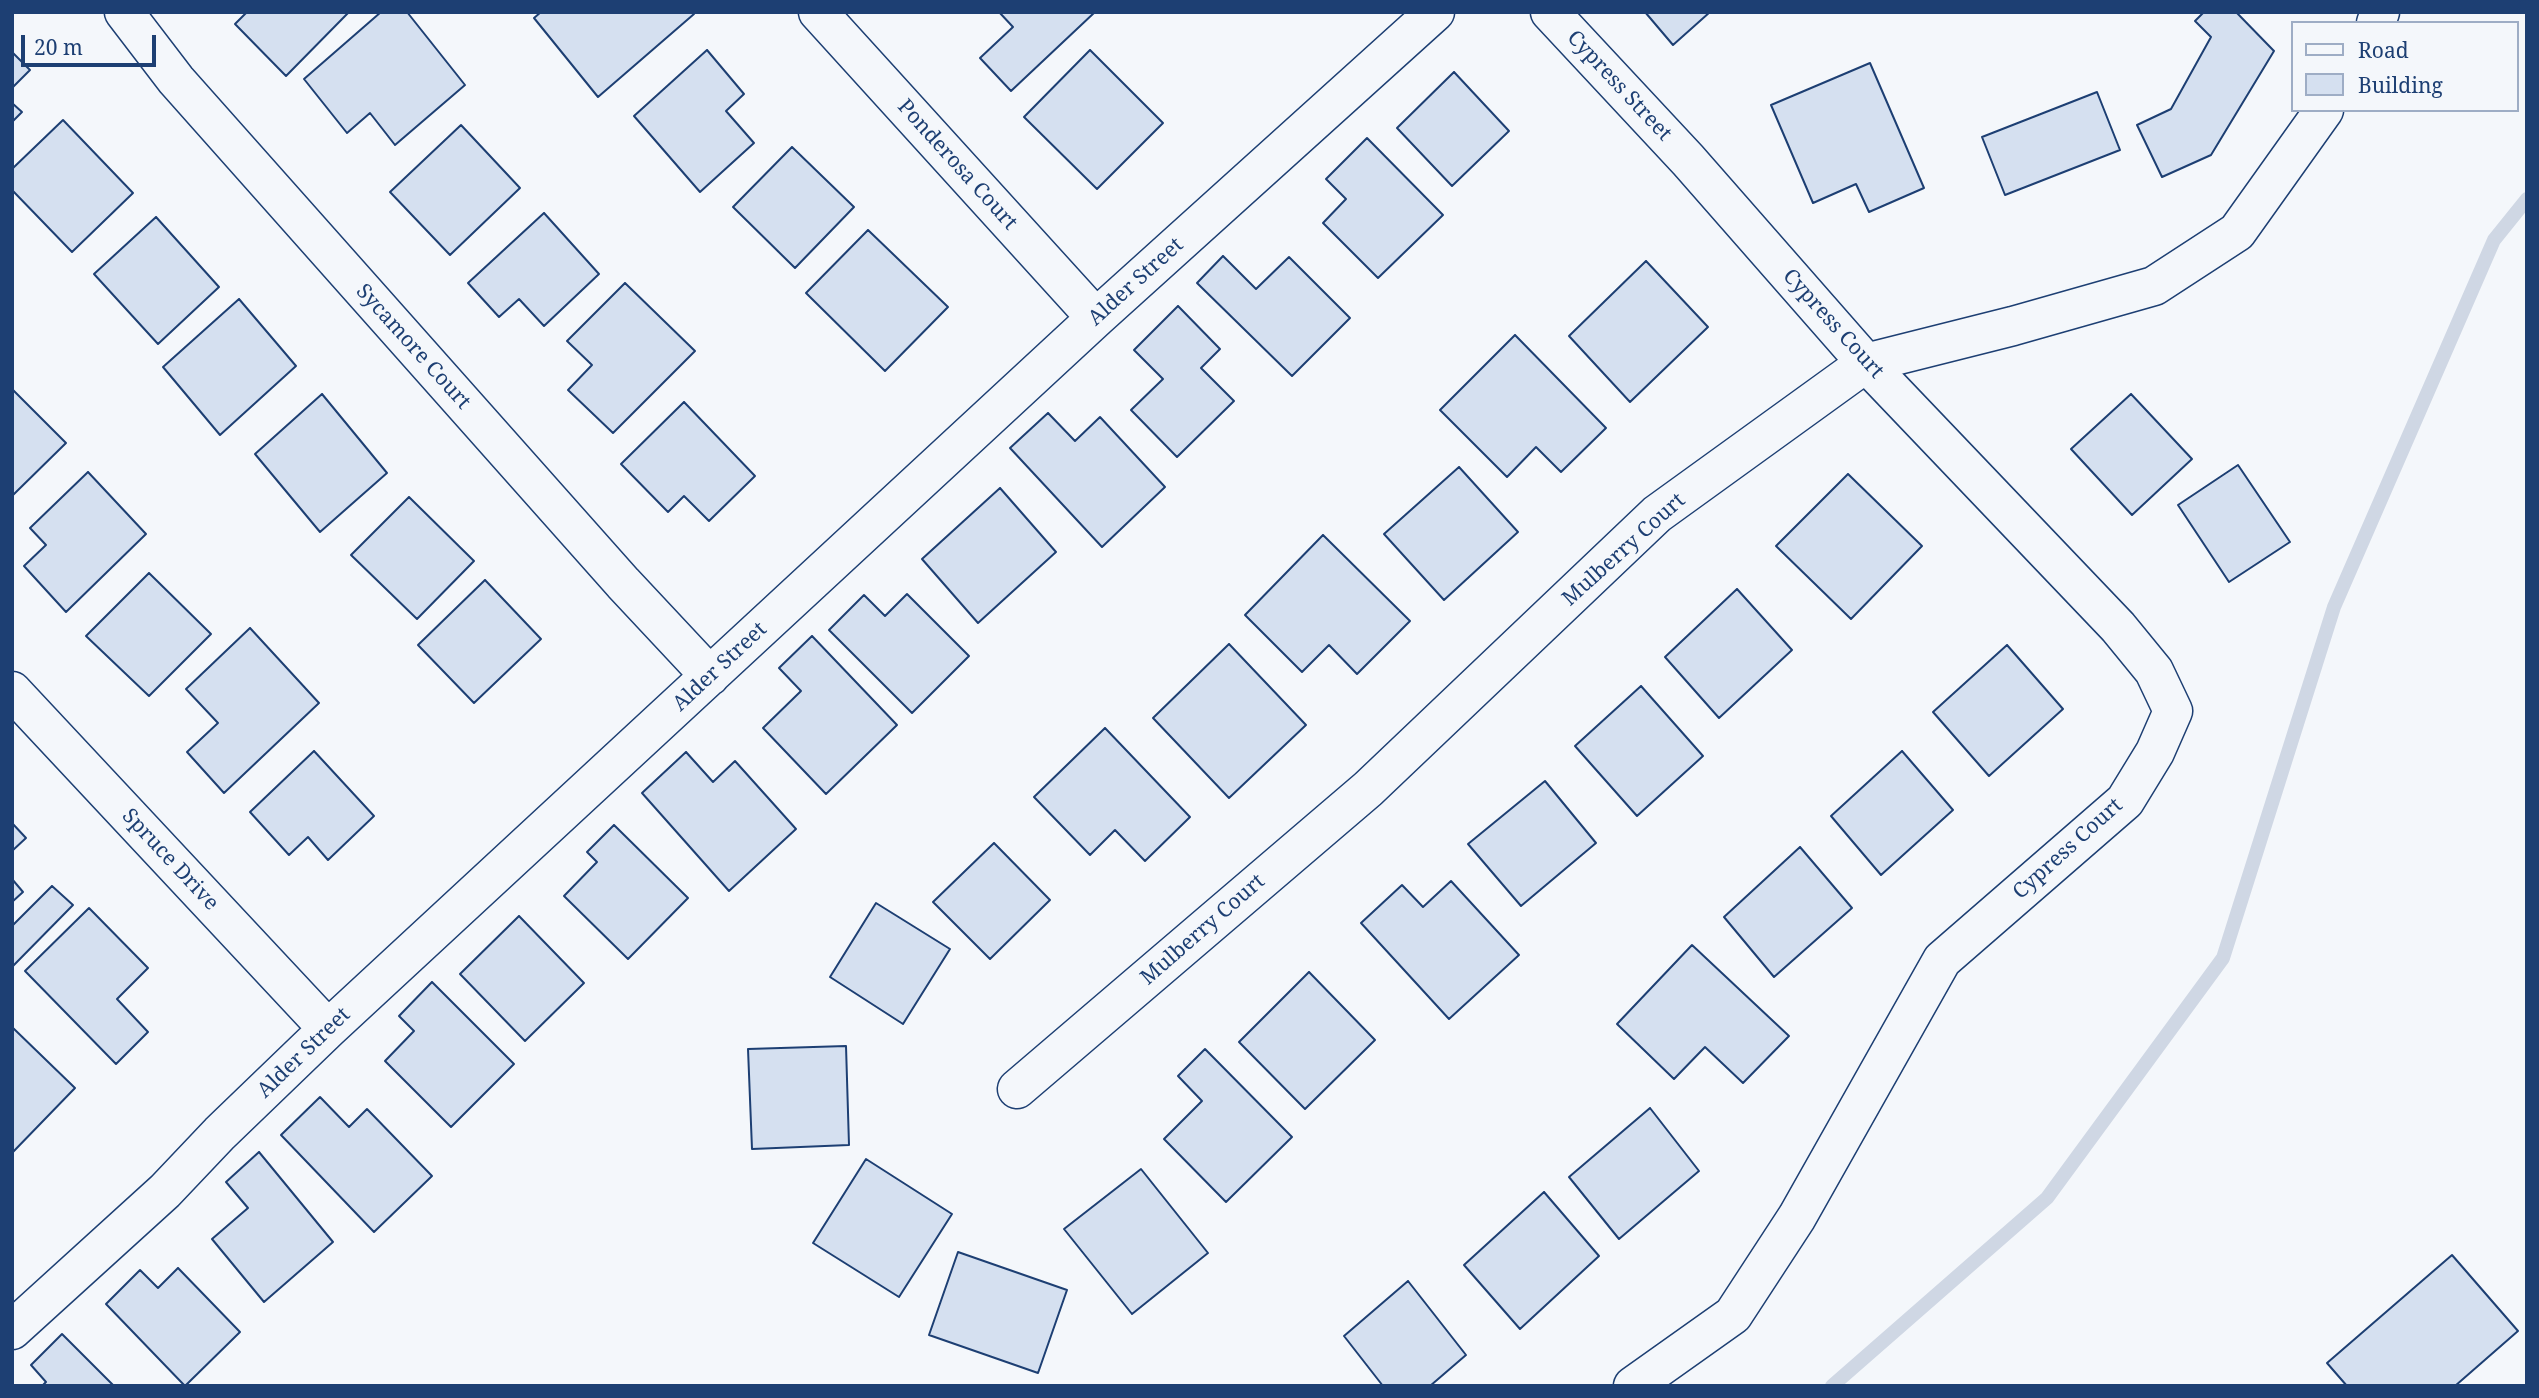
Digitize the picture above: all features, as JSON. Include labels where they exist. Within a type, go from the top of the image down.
[{"type":"street","name":"Sycamore Court","points":[[124,12],[176,80],[623,583],[710,676]]},
{"type":"street","name":"Ponderosa Court","points":[[818,12],[1096,318]]},
{"type":"street","name":"Alder Street","points":[[12,1330],[165,1191],[220,1133],[328,1029],[1096,318],[1435,12]]},
{"type":"street","name":"Cypress Street","points":[[1550,12],[1688,160]]},
{"type":"street","name":"Mulberry Court","points":[[1017,1089],[1368,789],[1657,514],[1866,363],[2013,326],[2154,286],[2237,232],[2323,112]]},
{"type":"street","name":"Cypress Court","points":[[1633,1386],[1733,1315],[1797,1217],[1942,960],[2125,801],[2155,752],[2173,711],[2154,671],[2118,627],[1866,363],[1688,160]]},
{"type":"street","name":"Spruce Drive","points":[[12,691],[328,1029]]},
{"type":"building","points":[[247,12],[349,12],[286,76],[235,24]]},
{"type":"building","points":[[381,12],[407,12],[465,85],[395,145],[370,113],[347,133],[304,79]]},
{"type":"building","points":[[541,12],[694,14],[598,97],[534,18]]},
{"type":"building","points":[[999,12],[1095,12],[1011,91],[980,58],[1013,27]]},
{"type":"building","points":[[1645,12],[1710,12],[1673,45]]},
{"type":"building","points":[[2204,12],[2236,12],[2274,51],[2211,155],[2162,177],[2137,125],[2171,109],[2211,37],[2195,21]]},
{"type":"building","points":[[707,50],[744,94],[726,111],[754,143],[700,192],[634,116]]},
{"type":"building","points":[[1090,50],[1163,123],[1097,189],[1024,117]]},
{"type":"building","points":[[12,52],[30,70],[12,88]]},
{"type":"building","points":[[1870,63],[1924,188],[1869,212],[1856,184],[1813,203],[1771,105]]},
{"type":"building","points":[[1454,72],[1509,131],[1452,186],[1397,128]]},
{"type":"building","points":[[2097,92],[2120,150],[2005,195],[1982,137]]},
{"type":"building","points":[[12,103],[22,112],[12,122]]},
{"type":"building","points":[[63,120],[133,193],[72,252],[12,190],[12,169]]},
{"type":"building","points":[[461,125],[520,188],[450,255],[390,192]]},
{"type":"building","points":[[1367,138],[1443,215],[1378,278],[1323,223],[1346,199],[1326,179]]},
{"type":"building","points":[[792,147],[854,207],[795,268],[733,207]]},
{"type":"building","points":[[544,213],[599,274],[544,326],[519,299],[499,317],[468,283]]},
{"type":"building","points":[[156,217],[219,287],[158,344],[94,274]]},
{"type":"building","points":[[868,230],[948,307],[885,371],[806,293]]},
{"type":"building","points":[[1223,256],[1256,289],[1289,257],[1350,318],[1292,376],[1197,283]]},
{"type":"building","points":[[1646,261],[1708,327],[1630,402],[1569,336]]},
{"type":"building","points":[[625,283],[695,351],[613,433],[568,390],[592,365],[567,341]]},
{"type":"building","points":[[239,299],[296,366],[220,435],[163,367]]},
{"type":"building","points":[[1178,306],[1220,349],[1201,368],[1234,401],[1177,457],[1131,410],[1163,379],[1134,350]]},
{"type":"building","points":[[1515,335],[1606,428],[1561,472],[1536,447],[1507,477],[1440,410]]},
{"type":"building","points":[[12,389],[66,443],[12,496]]},
{"type":"building","points":[[322,394],[387,473],[320,532],[255,454]]},
{"type":"building","points":[[2131,394],[2192,459],[2132,515],[2071,449]]},
{"type":"building","points":[[684,402],[755,476],[709,521],[684,496],[668,512],[621,464]]},
{"type":"building","points":[[1048,413],[1075,441],[1100,417],[1165,487],[1102,547],[1010,448]]},
{"type":"building","points":[[2238,465],[2290,542],[2229,582],[2178,505]]},
{"type":"building","points":[[1459,467],[1518,532],[1444,600],[1384,534]]},
{"type":"building","points":[[88,472],[146,534],[66,612],[24,566],[46,545],[30,528]]},
{"type":"building","points":[[1848,474],[1922,546],[1851,619],[1776,546]]},
{"type":"building","points":[[1000,488],[1056,552],[978,623],[922,559]]},
{"type":"building","points":[[409,497],[474,561],[417,619],[351,555]]},
{"type":"building","points":[[1323,535],[1410,621],[1357,674],[1329,645],[1302,672],[1245,615]]},
{"type":"building","points":[[149,573],[211,634],[149,696],[86,636]]},
{"type":"building","points":[[485,580],[541,639],[474,703],[418,645]]},
{"type":"building","points":[[1737,589],[1792,650],[1719,718],[1665,657]]},
{"type":"building","points":[[907,594],[969,656],[912,713],[829,630],[864,595],[885,616]]},
{"type":"building","points":[[250,628],[319,703],[224,793],[187,752],[218,723],[186,689]]},
{"type":"building","points":[[812,636],[897,725],[826,794],[763,728],[801,691],[779,668]]},
{"type":"building","points":[[1229,644],[1306,725],[1229,798],[1153,718]]},
{"type":"building","points":[[2007,645],[2063,709],[1989,776],[1933,712]]},
{"type":"building","points":[[1641,686],[1703,756],[1637,816],[1575,746]]},
{"type":"building","points":[[1105,728],[1190,817],[1145,861],[1115,830],[1090,855],[1034,797]]},
{"type":"building","points":[[314,751],[374,816],[328,860],[308,837],[289,855],[250,812]]},
{"type":"building","points":[[1902,751],[1953,810],[1881,875],[1831,816]]},
{"type":"building","points":[[686,752],[713,782],[735,761],[796,829],[729,891],[642,793]]},
{"type":"building","points":[[1545,781],[1596,843],[1521,906],[1468,844]]},
{"type":"building","points":[[12,823],[26,838],[12,851]]},
{"type":"building","points":[[614,825],[688,898],[628,959],[564,896],[597,862],[587,852]]},
{"type":"building","points":[[994,843],[1050,900],[990,959],[933,902]]},
{"type":"building","points":[[1800,847],[1852,908],[1774,977],[1724,917]]},
{"type":"building","points":[[12,879],[23,892],[12,902]]},
{"type":"building","points":[[1451,881],[1519,955],[1449,1019],[1361,923],[1402,885],[1423,907]]},
{"type":"building","points":[[52,886],[73,905],[12,967],[12,926]]},
{"type":"building","points":[[876,903],[950,949],[903,1024],[830,977]]},
{"type":"building","points":[[89,908],[148,968],[117,999],[148,1032],[116,1064],[25,971]]},
{"type":"building","points":[[519,916],[584,983],[525,1041],[460,974]]},
{"type":"building","points":[[1692,945],[1789,1036],[1743,1083],[1705,1047],[1674,1079],[1617,1024]]},
{"type":"building","points":[[1309,972],[1375,1040],[1305,1109],[1239,1042]]},
{"type":"building","points":[[432,982],[514,1064],[451,1127],[385,1061],[414,1031],[399,1016]]},
{"type":"building","points":[[12,1027],[75,1088],[12,1153]]},
{"type":"building","points":[[846,1046],[849,1145],[752,1149],[748,1049]]},
{"type":"building","points":[[1205,1049],[1292,1137],[1226,1202],[1164,1139],[1202,1101],[1178,1076]]},
{"type":"building","points":[[320,1097],[349,1127],[367,1109],[432,1176],[374,1232],[281,1135]]},
{"type":"building","points":[[1650,1108],[1699,1171],[1619,1239],[1569,1177]]},
{"type":"building","points":[[259,1152],[333,1242],[264,1302],[212,1239],[248,1208],[226,1182]]},
{"type":"building","points":[[866,1159],[952,1214],[899,1297],[813,1243]]},
{"type":"building","points":[[1141,1169],[1208,1253],[1132,1314],[1064,1229]]},
{"type":"building","points":[[1544,1192],[1599,1256],[1520,1329],[1464,1265]]},
{"type":"building","points":[[958,1252],[1067,1290],[1038,1373],[929,1335]]},
{"type":"building","points":[[2452,1255],[2518,1331],[2455,1386],[2347,1386],[2327,1363]]},
{"type":"building","points":[[178,1268],[240,1332],[185,1386],[106,1304],[140,1270],[158,1288]]},
{"type":"building","points":[[1408,1281],[1466,1355],[1430,1386],[1383,1386],[1344,1336]]},
{"type":"building","points":[[62,1334],[114,1386],[42,1386],[46,1382],[31,1365]]},
{"type":"waterway","points":[[1832,1386],[2047,1198],[2223,958],[2334,607],[2494,240],[2527,199]]}]
